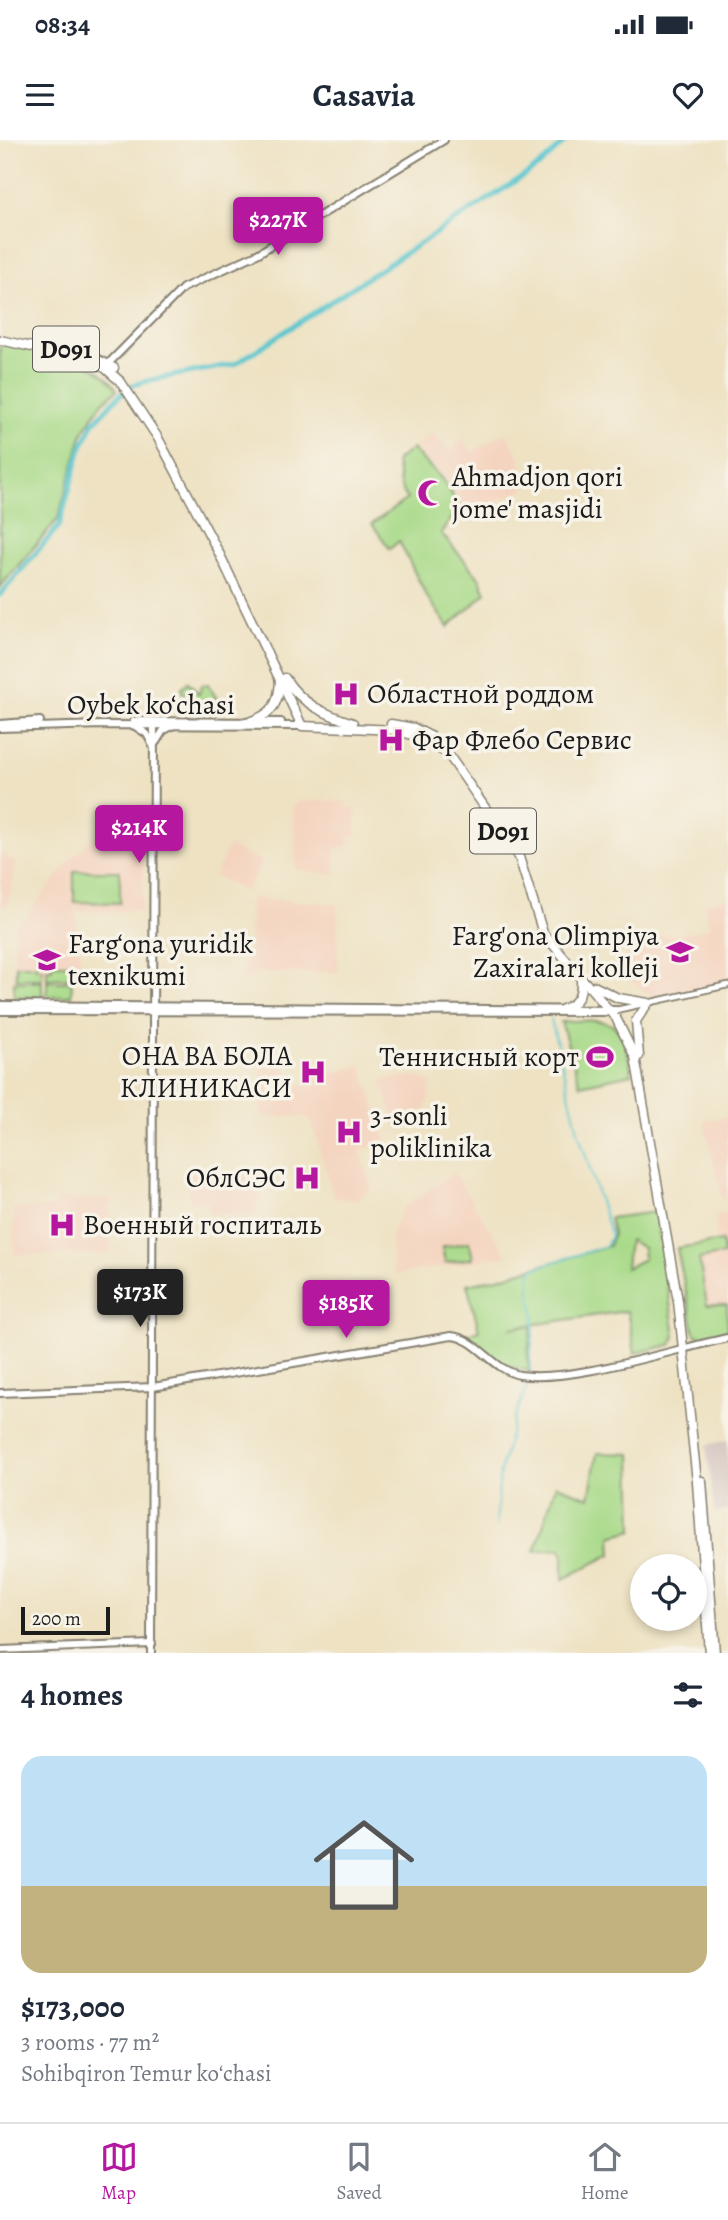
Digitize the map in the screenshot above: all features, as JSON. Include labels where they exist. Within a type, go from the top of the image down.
[{"type":"highway","name":"D091","points":[[2,338],[84,353],[106,365],[123,381],[157,428],[208,523],[281,676],[304,701],[322,712],[353,723]]},
{"type":"highway","points":[[251,721],[273,709],[279,696],[281,676]]},
{"type":"highway","points":[[281,676],[304,724]]},
{"type":"highway","name":"D091","points":[[304,724],[404,725],[438,744],[462,763],[513,836],[524,857],[545,927],[613,1011],[629,1039],[635,1057],[685,1347],[707,1528],[715,1653]]},
{"type":"highway","name":"D091","points":[[304,724],[387,728],[412,733],[438,744],[458,766],[506,835],[527,875],[543,933],[581,979],[630,1030],[639,1056],[685,1347],[709,1653]]},
{"type":"highway","points":[[563,1009],[572,1006],[579,999],[581,979]]},
{"type":"highway","points":[[594,986],[618,998],[648,1003],[636,1021],[639,1056]]},
{"type":"main road","points":[[106,365],[183,288],[257,254],[444,140]]},
{"type":"main road","name":"Oybek ko‘chasi","points":[[0,726],[251,721],[304,724]]},
{"type":"main road","points":[[151,1653],[155,723]]},
{"type":"main road","name":"Oybek ko‘chasi","points":[[0,726],[304,724]]},
{"type":"main road","points":[[134,725],[147,734],[153,747]]},
{"type":"main road","points":[[153,747],[160,735],[173,725]]},
{"type":"main road","points":[[0,1008],[613,1011]]},
{"type":"main road","points":[[152,1008],[598,1014],[613,1011]]},
{"type":"main road","points":[[0,1393],[153,1387],[451,1336],[464,1339],[504,1370],[540,1377],[728,1338]]},
{"type":"main road","points":[[0,1650],[152,1644]]},
{"type":"street","points":[[613,1011],[728,985]]},
{"type":"shaded area","points":[[505,432],[519,455],[526,484],[523,490],[488,504],[465,505],[443,475],[415,447],[431,433],[451,452],[462,438],[472,452]]},
{"type":"shaded area","points":[[298,801],[346,801],[346,807],[356,807],[356,836],[349,836],[348,846],[334,849],[336,875],[296,870],[293,808]]},
{"type":"shaded area","points":[[119,814],[145,814],[142,911],[76,911],[81,980],[14,979],[15,924],[28,917],[29,912],[73,857]]},
{"type":"shaded area","points":[[228,846],[262,862],[246,892],[215,876]]},
{"type":"shaded area","points":[[0,853],[17,863],[7,907],[0,906]]},
{"type":"shaded area","points":[[250,898],[337,904],[338,972],[250,973],[250,980],[242,979],[245,958],[249,957]]},
{"type":"shaded area","name":"Farg'ona Olimpiya Zaxiralari kolleji","points":[[728,898],[728,981],[653,997],[615,970],[649,934],[680,934],[710,928],[704,904]]},
{"type":"shaded area","name":"3-sonli poliklinika","points":[[282,1061],[293,1087],[361,1065],[387,1143],[360,1150],[371,1189],[357,1201],[334,1197],[311,1120],[305,1117],[261,1116],[261,1062]]},
{"type":"shaded area","points":[[414,1076],[432,1082],[426,1109],[396,1127],[381,1079]]},
{"type":"shaded area","points":[[728,1116],[728,1198],[722,1199],[704,1121]]},
{"type":"shaded area","points":[[261,1172],[261,1200],[256,1200],[257,1215],[209,1214],[209,1201],[190,1201],[189,1173]]},
{"type":"shaded area","points":[[454,1173],[507,1256],[394,1275],[390,1236],[402,1208]]},
{"type":"shaded area","name":"Военный госпиталь","points":[[57,1199],[111,1199],[110,1254],[14,1255],[13,1208],[57,1208]]},
{"type":"shaded area","points":[[728,1212],[728,1331],[708,1335],[677,1248],[716,1240],[716,1215]]},
{"type":"shaded area","points":[[728,1440],[728,1510],[715,1513],[706,1445]]},
{"type":"green space","points":[[0,343],[48,352],[81,362],[107,378],[117,390],[102,403],[83,432],[58,519],[0,587]]},
{"type":"green space","points":[[412,449],[441,478],[460,507],[441,533],[480,579],[486,593],[448,627],[426,595],[399,541],[390,549],[372,524],[407,499],[400,485],[396,461]]},
{"type":"green space","points":[[188,682],[199,694],[202,685],[208,684],[218,701],[212,713],[187,715],[180,710],[183,704],[187,707],[193,695],[182,693],[182,688]]},
{"type":"green space","points":[[74,871],[120,871],[120,903],[74,902]]},
{"type":"green space","points":[[52,964],[71,964],[71,978],[47,979],[47,969],[52,969]]},
{"type":"green space","points":[[16,965],[36,965],[36,968],[42,968],[42,979],[16,979]]},
{"type":"green space","points":[[14,982],[42,982],[42,997],[14,997]]},
{"type":"green space","points":[[47,982],[72,982],[71,996],[47,996]]},
{"type":"green space","name":"Теннисный корт","points":[[594,1021],[613,1026],[620,1032],[624,1042],[632,1074],[580,1085],[561,1022]]},
{"type":"green space","points":[[656,1212],[675,1336],[671,1345],[635,1353],[627,1311],[510,1328],[532,1326],[528,1354],[529,1371],[502,1365],[465,1335],[479,1330],[467,1284],[494,1279],[609,1246],[613,1234],[609,1218]],"holes":[[[629,1240],[643,1248],[644,1259],[626,1268]]]},
{"type":"green space","points":[[722,1241],[724,1254],[699,1259],[707,1305],[727,1305],[728,1331],[697,1336],[677,1248]]},
{"type":"green space","points":[[469,1242],[473,1258],[445,1263],[442,1247]]},
{"type":"green space","points":[[597,1453],[631,1454],[633,1530],[611,1536],[612,1554],[563,1579],[563,1552],[560,1549],[535,1551],[556,1485],[589,1498]]},
{"type":"waterway","points":[[0,595],[59,526],[80,451],[93,423],[120,395],[133,385],[151,380],[235,364],[539,166],[567,140]]},
{"type":"waterway","points":[[530,1371],[534,1321],[529,1286],[532,1269],[606,1246],[611,1236],[578,1131],[551,1019]]},
{"type":"waterway","points":[[496,1526],[500,1472],[515,1416],[530,1380]]},
{"type":"place","name":"Ahmadjon qori jome' masjidi","points":[[431,493]]},
{"type":"place","name":"Областной роддом","points":[[346,694]]},
{"type":"place","name":"Фар Флебо Сервис","points":[[391,740]]},
{"type":"place","name":"Farg'ona Olimpiya Zaxiralari kolleji","points":[[680,952]]},
{"type":"place","name":"Farg‘ona yuridik texnikumi","points":[[47,960]]},
{"type":"place","name":"Теннисный корт","points":[[600,1057]]},
{"type":"place","name":"ОНА ВА БОЛА КЛИНИКАСИ","points":[[313,1072]]},
{"type":"place","name":"3-sonli poliklinika","points":[[349,1132]]},
{"type":"place","name":"ОблСЭС","points":[[307,1178]]},
{"type":"place","name":"Военный госпиталь","points":[[62,1225]]}]
